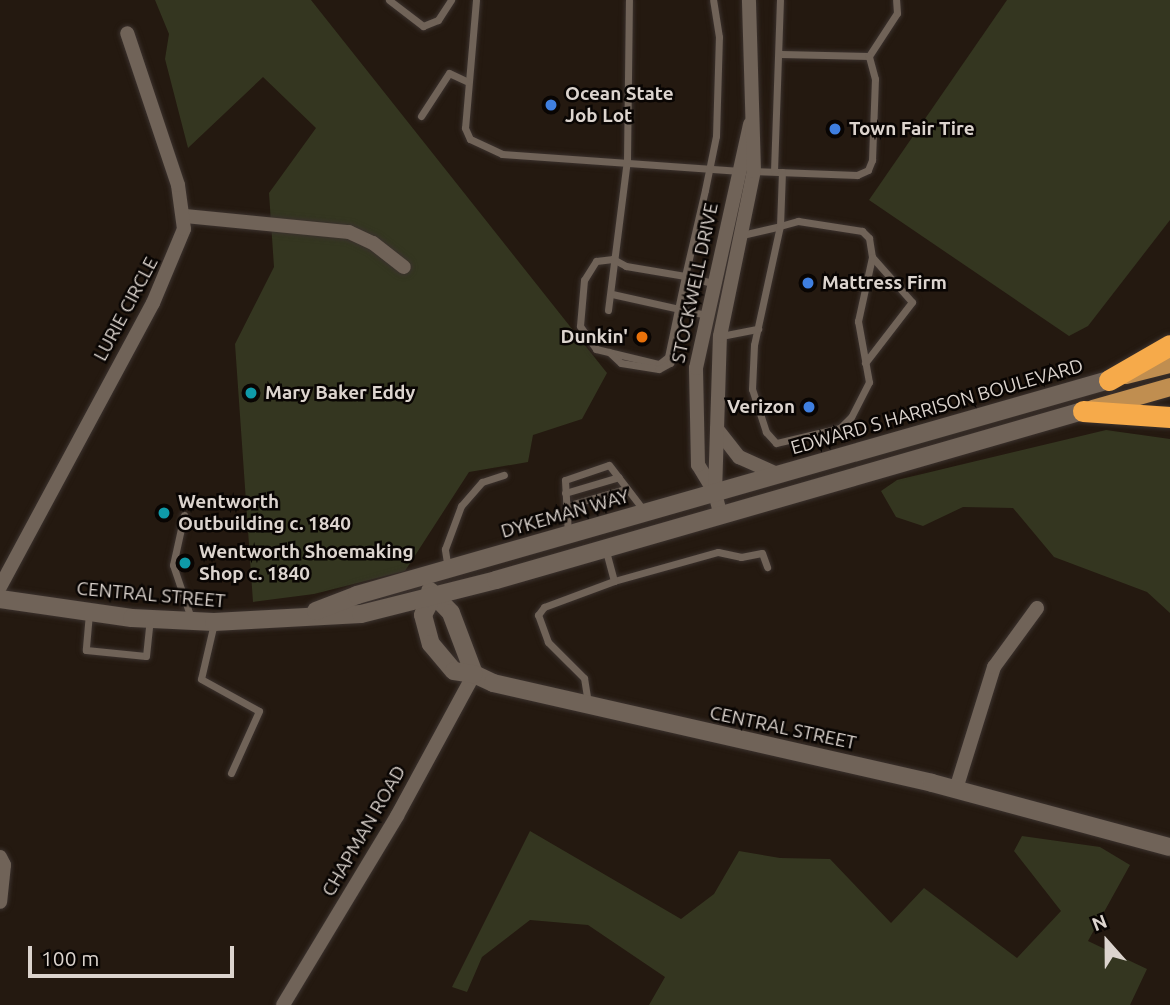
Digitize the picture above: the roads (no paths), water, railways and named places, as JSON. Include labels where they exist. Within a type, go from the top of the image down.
[{"type":"highway","points":[[1109,380],[1170,345]]},
{"type":"highway","points":[[1083,411],[1170,417]]},
{"type":"main road","name":"EDWARD S HARRISON BOULEVARD","points":[[715,493],[1170,364]]},
{"type":"main road","points":[[432,598],[1170,387]]},
{"type":"main road","name":"DYKEMAN WAY","points":[[426,576],[715,493]]},
{"type":"main road","points":[[426,576],[432,598],[451,614],[474,674]]},
{"type":"main road","name":"CENTRAL STREET","points":[[299,617],[356,595],[426,576]]},
{"type":"main road","name":"CENTRAL STREET","points":[[0,599],[89,613],[214,622],[361,614],[432,598]]},
{"type":"main road","name":"CENTRAL STREET","points":[[432,598],[423,615],[431,643],[454,671],[474,674],[517,691],[956,789],[1170,847]]},
{"type":"street","name":"STOCKWELL DRIVE","points":[[721,516],[715,493],[720,336],[754,171],[751,120],[754,54],[749,0]]},
{"type":"street","name":"LURIE CIRCLE","points":[[0,587],[163,285],[177,254],[185,215],[127,33]]},
{"type":"street","name":"STOCKWELL DRIVE","points":[[715,493],[698,465],[696,368],[712,284],[751,120]]},
{"type":"street","points":[[185,215],[349,232],[373,243],[404,267]]},
{"type":"street","points":[[717,429],[739,457],[777,474]]},
{"type":"street","points":[[956,789],[994,667],[1037,608]]},
{"type":"street","name":"CHAPMAN ROAD","points":[[283,1005],[397,816],[474,674]]},
{"type":"street","points":[[0,857],[4,865],[0,902]]},
{"type":"lane","points":[[389,0],[423,26],[438,20],[451,0]]},
{"type":"lane","points":[[476,0],[465,128],[470,139],[502,154],[627,160],[738,172],[857,175],[868,170],[873,160],[874,79],[869,56],[897,13],[896,0]]},
{"type":"lane","points":[[608,310],[612,294],[612,259],[627,160],[629,0]]},
{"type":"lane","points":[[712,284],[685,276],[626,266],[612,259],[591,265],[578,315],[589,343],[608,352],[664,362],[673,330],[678,308],[685,276],[709,169],[719,91],[719,37],[713,0]]},
{"type":"lane","points":[[724,233],[741,235],[780,226],[798,221],[862,231],[869,238],[872,257],[858,321],[869,386],[840,428],[786,444],[772,440],[766,432],[751,381],[758,329],[780,226],[780,0]]},
{"type":"lane","points":[[781,54],[869,56]]},
{"type":"lane","points":[[421,116],[449,73],[468,82]]},
{"type":"lane","points":[[865,363],[912,302],[872,257]]},
{"type":"lane","points":[[612,294],[706,315]]},
{"type":"lane","points":[[720,336],[758,329]]},
{"type":"lane","points":[[568,535],[565,493],[567,477],[609,465],[645,513]]},
{"type":"lane","points":[[448,570],[445,549],[461,506],[482,482],[504,475]]},
{"type":"lane","points":[[565,493],[619,477]]},
{"type":"lane","points":[[566,506],[625,489]]},
{"type":"lane","points":[[184,515],[173,565],[192,621]]},
{"type":"lane","points":[[606,549],[614,581]]},
{"type":"lane","points":[[587,707],[590,693],[584,678],[548,642],[538,615],[544,607],[614,581],[718,552],[741,557],[762,553],[768,567]]},
{"type":"lane","points":[[89,613],[86,650],[146,656],[150,619]]},
{"type":"lane","points":[[214,622],[201,679],[259,711],[231,773]]},
{"type":"place","name":"Ocean State Job Lot","points":[[551,105]]},
{"type":"place","name":"Town Fair Tire","points":[[835,129]]},
{"type":"place","name":"Mattress Firm","points":[[808,283]]},
{"type":"place","name":"Dunkin'","points":[[642,337]]},
{"type":"place","name":"Mary Baker Eddy","points":[[251,393]]},
{"type":"place","name":"Verizon","points":[[809,407]]},
{"type":"place","name":"Wentworth Outbuilding c. 1840","points":[[164,513]]},
{"type":"place","name":"Wentworth Shoemaking Shop c. 1840","points":[[185,563]]}]
